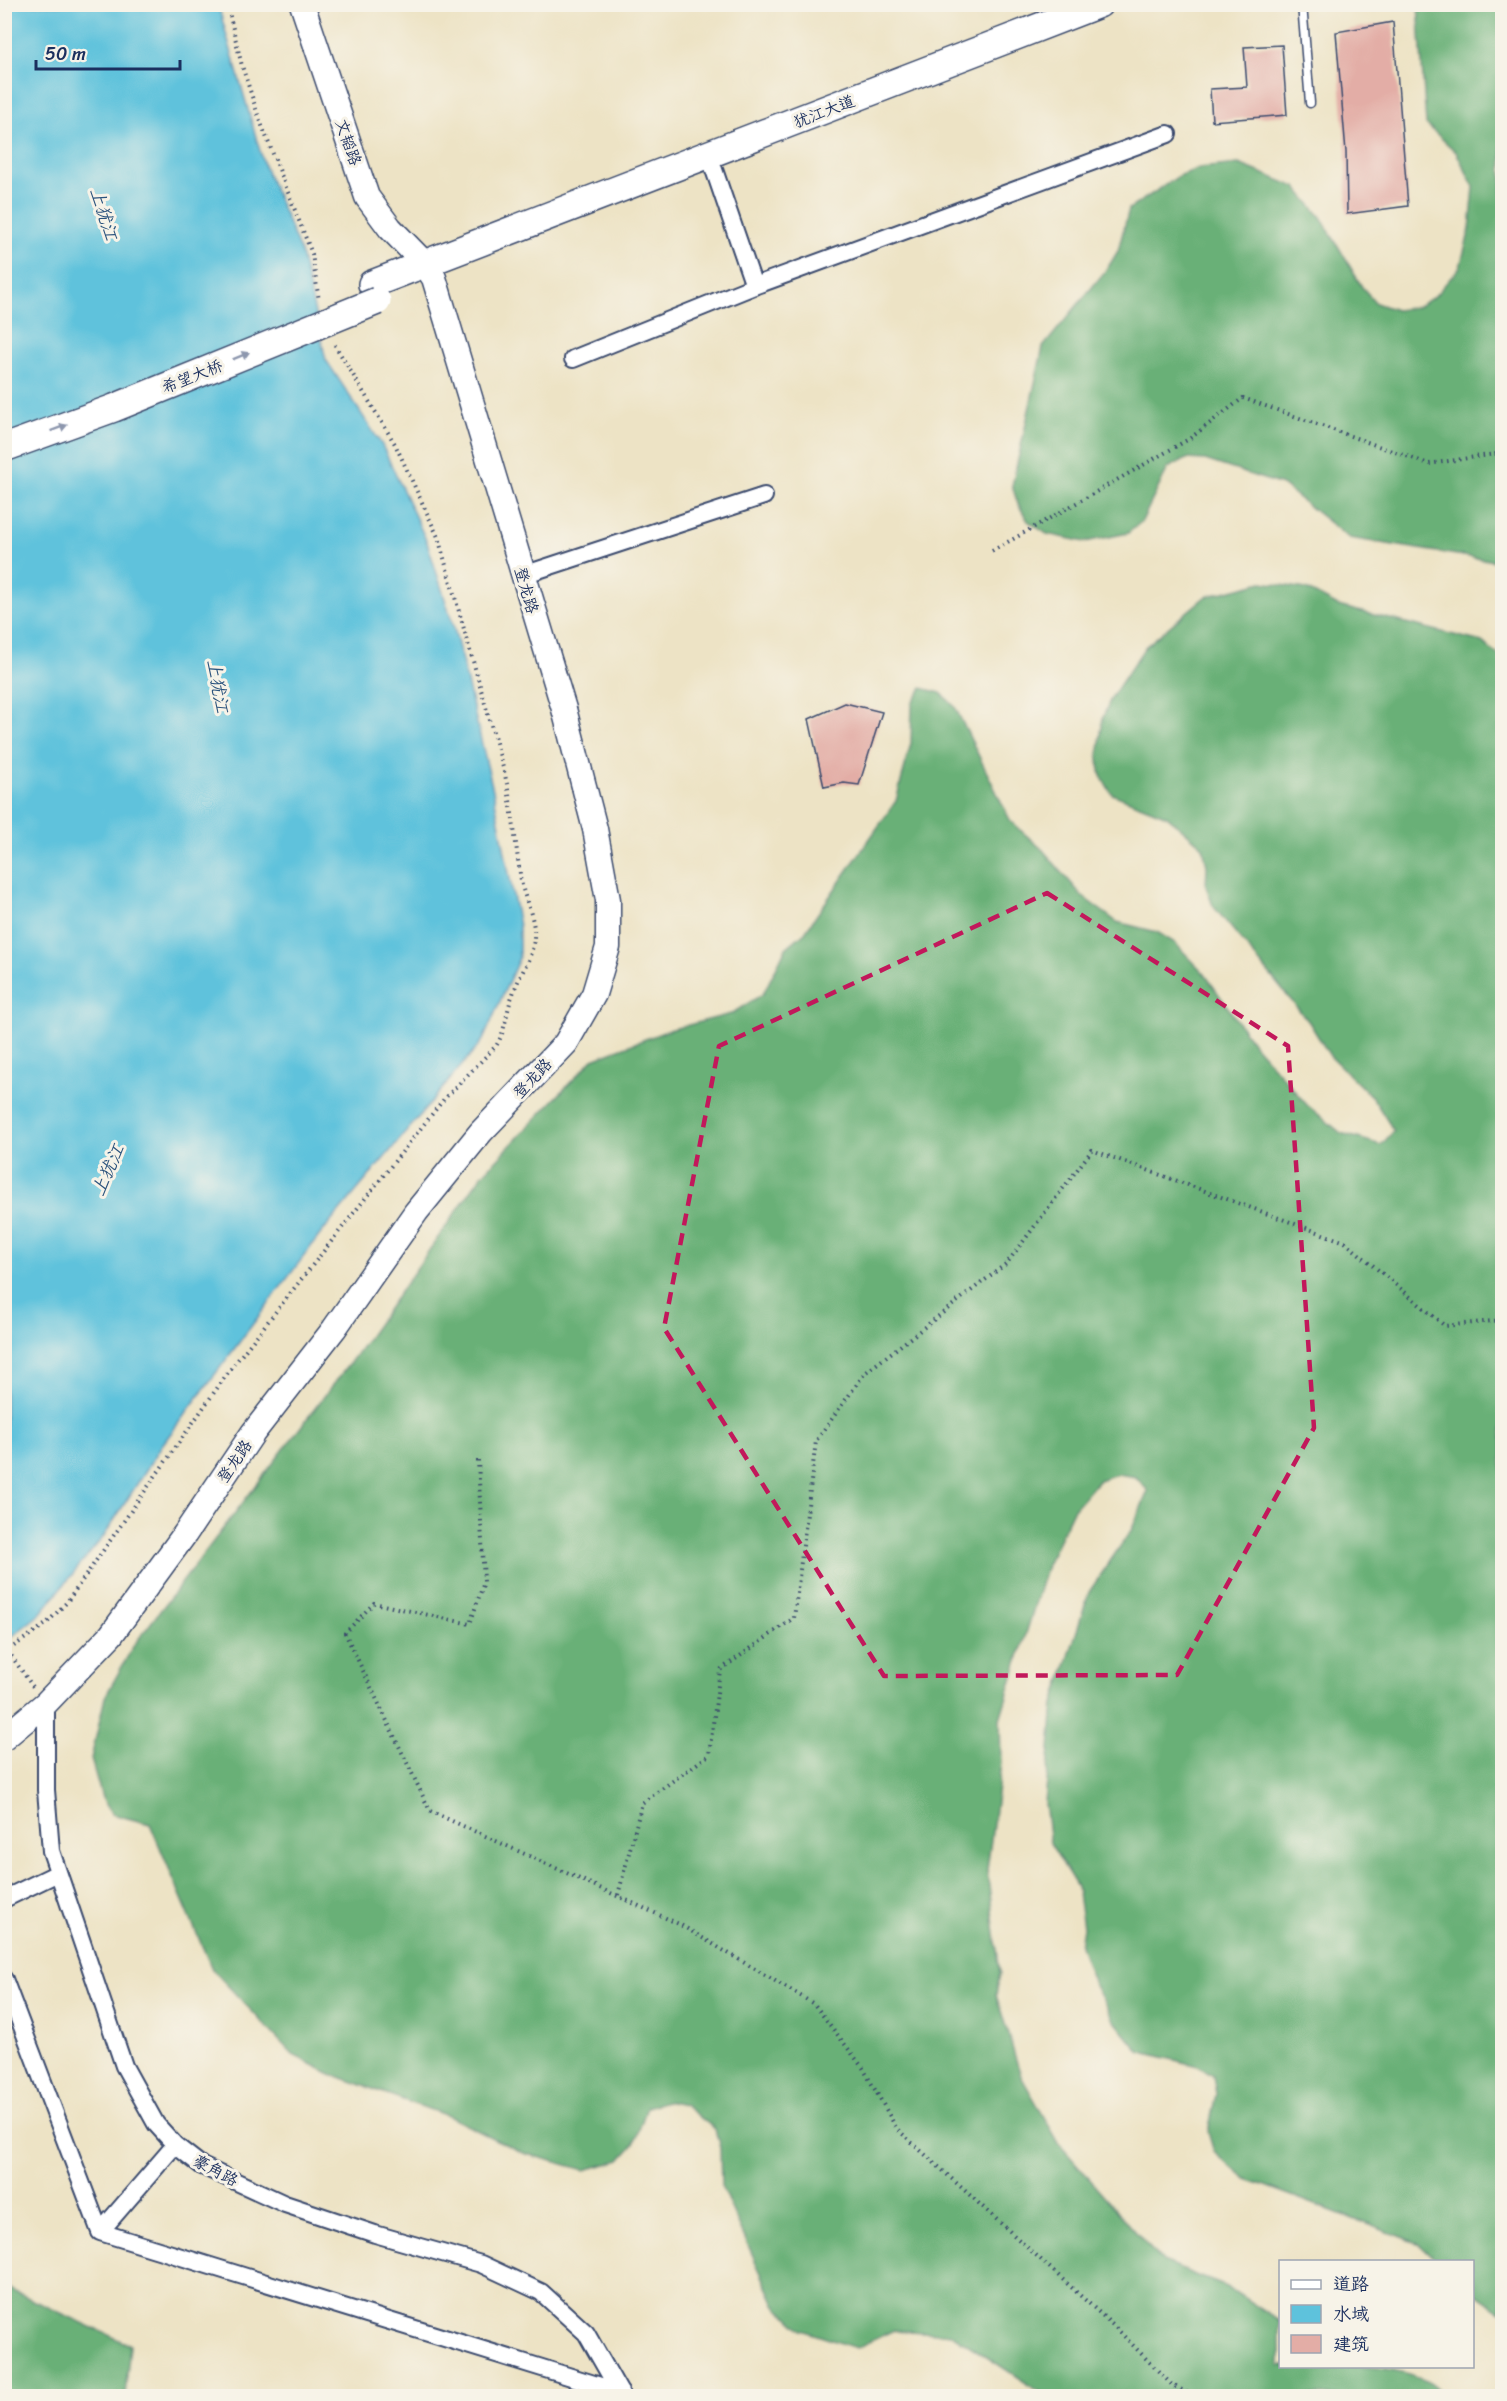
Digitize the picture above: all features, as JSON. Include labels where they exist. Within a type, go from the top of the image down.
[{"type":"main road","name":"犹江大道","points":[[374,292],[429,271],[548,217],[1096,5]]},
{"type":"main road","name":"希望大桥","points":[[4,428],[374,292]]},
{"type":"main road","name":"希望大桥","points":[[4,448],[114,408],[374,292]]},
{"type":"street","name":"文韬路","points":[[302,4],[367,197],[390,228],[429,271]]},
{"type":"street","points":[[573,359],[754,286],[1168,134]]},
{"type":"street","points":[[708,155],[754,286]]},
{"type":"street","name":"登龙路","points":[[4,1738],[41,1697],[111,1635],[185,1534],[253,1433],[334,1329],[416,1212],[481,1132],[566,1042],[594,994],[608,946],[608,900],[595,829],[564,709],[429,271]]},
{"type":"street","points":[[523,574],[764,496]]},
{"type":"street","name":"豪角路","points":[[41,1697],[51,1851],[124,2066],[156,2124],[175,2145],[202,2166],[285,2204],[375,2234],[481,2264],[541,2292],[586,2333],[621,2394]]},
{"type":"street","points":[[4,1899],[58,1873]]},
{"type":"street","points":[[4,1979],[100,2232]]},
{"type":"street","points":[[100,2232],[175,2145]]},
{"type":"street","points":[[100,2232],[621,2394]]},
{"type":"lane","points":[[1302,4],[1310,103]]},
{"type":"path","points":[[227,4],[242,66],[259,118],[312,254],[321,312]]},
{"type":"path","points":[[41,1697],[6,1652],[46,1624],[68,1602],[232,1367],[437,1107],[496,1046],[501,1038],[513,992],[523,974],[534,940],[534,926],[521,883],[512,805],[504,771],[438,537],[395,444],[332,339]]},
{"type":"path","points":[[992,551],[1189,439],[1243,398],[1429,464],[1503,453]]},
{"type":"path","points":[[618,1895],[642,1803],[709,1755],[720,1670],[794,1618],[816,1441],[866,1373],[1007,1263],[1092,1150],[1345,1242],[1444,1326],[1503,1320]]},
{"type":"path","points":[[478,1460],[484,1582],[470,1624],[374,1603],[345,1633],[430,1811],[679,1924],[814,2004],[863,2068],[897,2129],[1114,2327],[1172,2385],[1194,2397]]},
{"type":"highlighted area","points":[[1047,893],[1288,1046],[1314,1428],[1177,1675],[884,1676],[664,1328],[719,1046]]},
{"type":"green space","points":[[1418,5],[1502,5],[1502,562],[1349,538],[1282,485],[1205,460],[1186,459],[1168,468],[1142,521],[1128,533],[1085,542],[1047,534],[1028,521],[1018,504],[1012,486],[1043,347],[1107,269],[1118,251],[1129,209],[1179,176],[1199,168],[1239,164],[1296,187],[1321,217],[1362,287],[1376,303],[1396,310],[1417,307],[1434,297],[1460,267],[1470,229],[1474,187],[1456,152],[1426,124]]},
{"type":"green space","points":[[1262,582],[1306,589],[1338,606],[1482,642],[1502,658],[1502,2312],[1474,2293],[1474,2260],[1437,2260],[1420,2244],[1244,2178],[1214,2152],[1208,2132],[1216,2094],[1213,2076],[1198,2066],[1139,2051],[1114,2020],[1094,1984],[1080,1946],[1083,1927],[1077,1887],[1050,1843],[1045,1803],[1054,1704],[1089,1592],[1132,1529],[1148,1491],[1136,1477],[1117,1474],[1099,1480],[1073,1510],[1047,1565],[1000,1719],[1001,1764],[987,1870],[1000,1973],[996,1995],[1021,2076],[1060,2145],[1162,2262],[1227,2287],[1279,2320],[1279,2368],[1393,2370],[1432,2384],[1442,2396],[1046,2396],[952,2334],[894,2330],[856,2348],[802,2330],[775,2304],[721,2186],[720,2148],[715,2129],[684,2105],[666,2101],[647,2107],[634,2144],[620,2160],[585,2170],[523,2153],[448,2116],[331,2074],[293,2055],[212,1969],[150,1824],[112,1814],[102,1798],[91,1759],[105,1697],[134,1645],[355,1356],[482,1175],[593,1059],[669,1030],[731,1014],[763,994],[786,948],[805,932],[896,801],[911,743],[912,704],[922,688],[941,693],[955,707],[1011,822],[1042,849],[1083,897],[1117,922],[1157,932],[1175,943],[1204,973],[1252,1042],[1307,1105],[1341,1133],[1381,1145],[1394,1131],[1373,1098],[1330,1056],[1309,1022],[1213,906],[1206,886],[1207,866],[1203,847],[1167,816],[1112,794],[1101,776],[1098,758],[1103,717],[1111,698],[1145,647],[1205,597]]},
{"type":"green space","points":[[5,2287],[130,2345],[125,2396],[5,2396]]},
{"type":"water","name":"上犹江","points":[[5,5],[218,5],[264,165],[301,253],[326,360],[382,445],[427,542],[454,628],[493,790],[519,926],[519,958],[483,1040],[319,1236],[162,1445],[104,1536],[40,1614],[5,1642]]},
{"type":"building","points":[[1393,22],[1408,206],[1347,214],[1346,152],[1336,32]]},
{"type":"building","points":[[1282,45],[1287,115],[1212,121],[1210,89],[1247,87],[1244,47]]},
{"type":"building","points":[[845,703],[882,712],[859,785],[844,783],[824,787],[809,719]]}]
